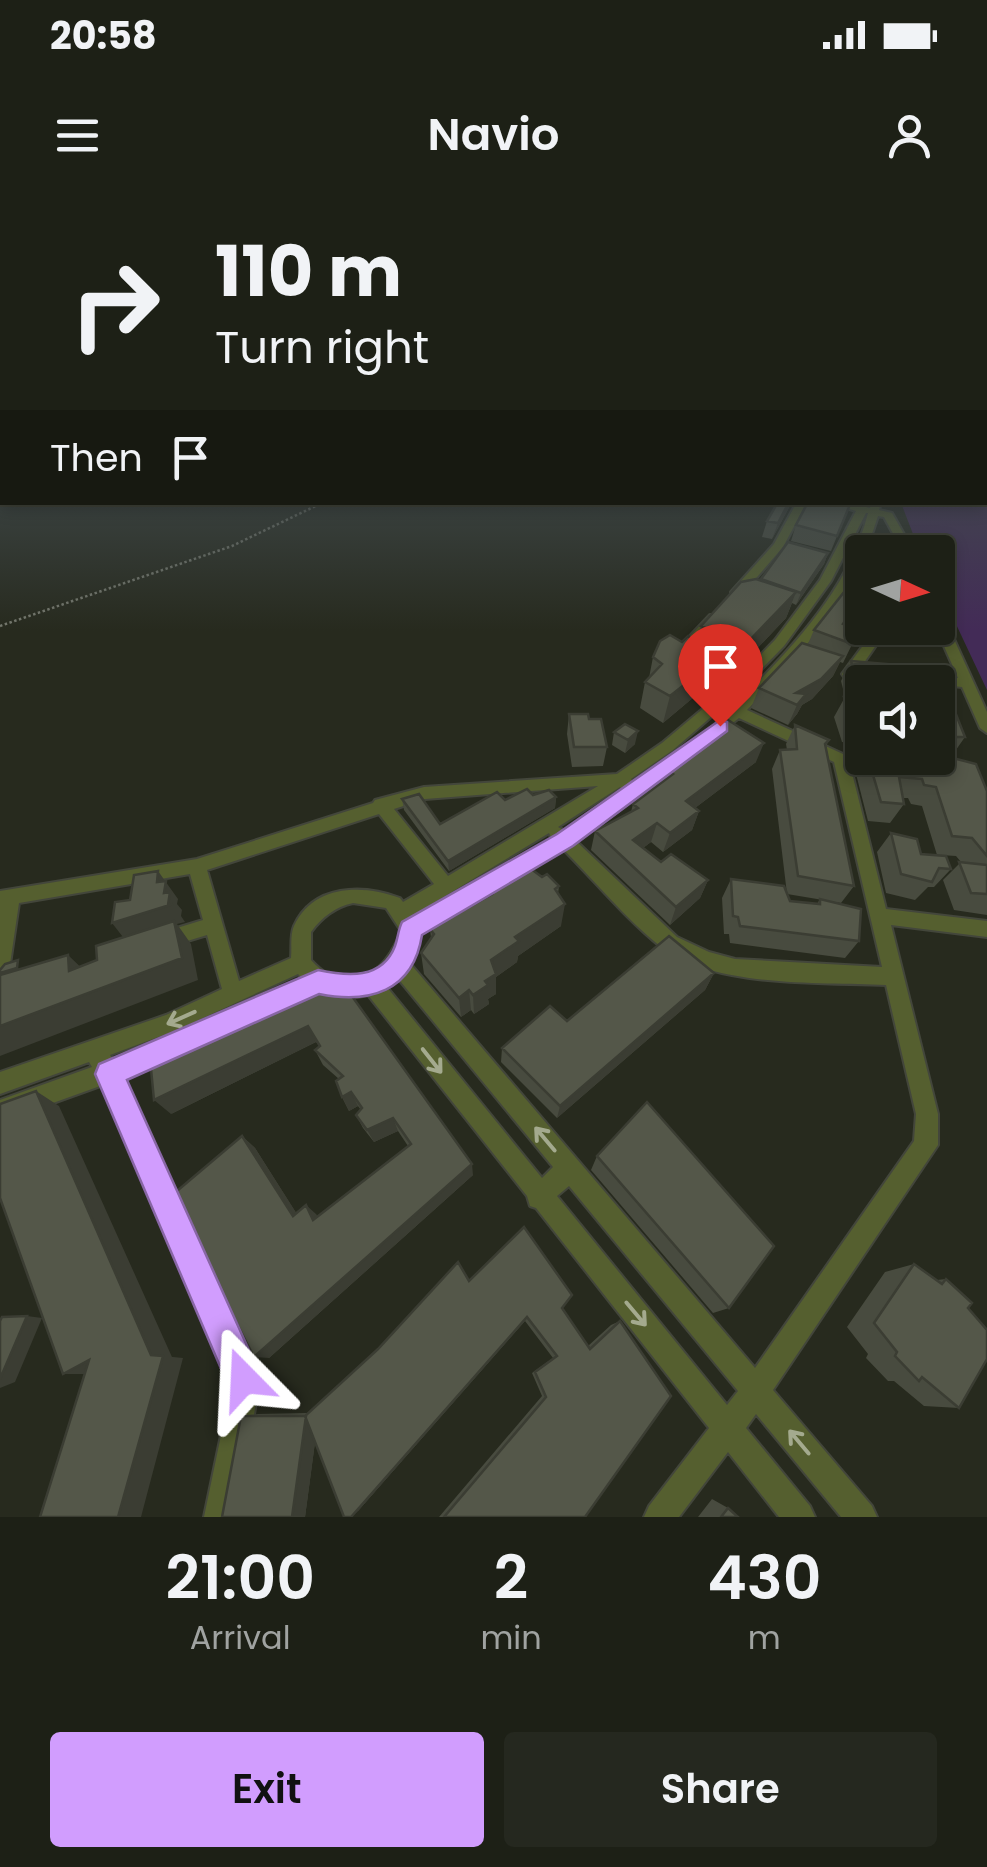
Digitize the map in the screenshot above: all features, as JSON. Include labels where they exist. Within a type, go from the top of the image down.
[{"type":"street","points":[[748,689],[680,654],[779,546],[799,507]]},
{"type":"street","points":[[406,921],[555,841],[601,806],[622,779],[748,689],[789,646],[869,507]]},
{"type":"street","points":[[873,507],[891,518],[900,535]]},
{"type":"street","points":[[779,546],[794,549]]},
{"type":"street","points":[[737,593],[753,599]]},
{"type":"street","points":[[786,609],[814,608]]},
{"type":"street","points":[[789,646],[814,608]]},
{"type":"street","points":[[950,645],[987,728]]},
{"type":"street","points":[[831,666],[845,672]]},
{"type":"street","points":[[955,682],[967,683]]},
{"type":"street","points":[[703,742],[737,711],[748,689]]},
{"type":"street","points":[[737,711],[845,760]]},
{"type":"street","points":[[601,806],[632,794],[689,752]]},
{"type":"street","points":[[660,1517],[756,1391],[926,1145],[929,1122],[841,760]]},
{"type":"street","points":[[0,964],[5,898],[197,866],[380,804],[460,788],[622,779]]},
{"type":"street","points":[[622,779],[632,794]]},
{"type":"street","points":[[595,780],[601,806]]},
{"type":"street","points":[[380,804],[445,886]]},
{"type":"street","points":[[555,841],[670,943],[705,960],[735,968],[896,978]]},
{"type":"street","points":[[406,921],[378,896],[360,893],[325,904],[302,930],[301,963],[309,986],[372,984],[399,965],[406,921],[445,886],[555,841]]},
{"type":"street","points":[[197,866],[233,994]]},
{"type":"street","points":[[882,916],[987,929]]},
{"type":"street","points":[[142,948],[213,924]]},
{"type":"street","points":[[0,1083],[94,1050],[301,963]]},
{"type":"street","points":[[399,965],[862,1517]]},
{"type":"street","points":[[372,984],[799,1517]]},
{"type":"street","points":[[0,1111],[109,1074],[194,1038]]},
{"type":"street","points":[[94,1050],[109,1074],[240,1363],[243,1397],[220,1517]]},
{"type":"street","points":[[539,1197],[570,1168]]},
{"type":"path","points":[[0,626],[221,551],[313,507]]},
{"type":"shaded area","points":[[903,507],[987,507],[987,690],[955,622],[955,535],[913,535]]},
{"type":"building","points":[[775,507],[786,507],[778,523],[767,521]]},
{"type":"building","points":[[805,507],[849,507],[837,536],[796,525]]},
{"type":"building","points":[[788,542],[828,553],[801,593],[761,579]]},
{"type":"building","points":[[756,579],[796,592],[744,646],[701,626],[741,582]]},
{"type":"building","points":[[845,591],[845,641],[814,630]]},
{"type":"building","points":[[670,635],[682,642],[688,636],[722,655],[670,696],[645,682],[662,664],[653,657],[660,641]]},
{"type":"building","points":[[802,643],[843,656],[821,679],[796,693],[806,694],[797,705],[759,688]]},
{"type":"building","points":[[851,661],[894,665],[852,665]]},
{"type":"building","points":[[955,712],[965,737],[955,737]]},
{"type":"building","points":[[569,714],[601,719],[607,747],[574,747]]},
{"type":"building","points":[[728,720],[764,743],[686,801],[699,811],[670,833],[657,823],[633,840],[661,862],[671,854],[708,880],[676,907],[595,831],[638,808],[633,804],[673,774],[664,767]]},
{"type":"building","points":[[625,724],[638,731],[628,740],[614,732]]},
{"type":"building","points":[[795,725],[829,740],[825,744],[854,886],[798,876],[780,750],[797,749]]},
{"type":"building","points":[[955,759],[976,764],[987,791],[987,856],[972,838],[952,836],[936,787],[924,785],[922,779],[899,777],[904,804],[881,802],[873,775],[955,775]]},
{"type":"building","points":[[527,789],[533,795],[549,790],[556,797],[448,861],[402,799],[419,794],[440,824],[497,792],[505,800]]},
{"type":"building","points":[[891,833],[917,839],[921,854],[946,856],[951,869],[939,868],[932,882],[901,874]]},
{"type":"building","points":[[959,862],[987,865],[987,894],[971,893]]},
{"type":"building","points":[[527,866],[542,877],[547,874],[559,886],[555,889],[565,904],[515,937],[519,941],[491,960],[496,974],[485,981],[488,985],[473,995],[469,990],[459,998],[421,953],[434,934],[430,929],[492,894],[489,890]]},
{"type":"building","points":[[158,871],[157,882],[166,881],[164,893],[170,892],[168,905],[173,904],[112,923],[115,902],[130,900],[134,875]]},
{"type":"building","points":[[731,879],[784,886],[790,901],[820,904],[820,899],[861,909],[859,941],[740,926],[738,917],[733,916]]},
{"type":"building","points":[[174,921],[182,958],[0,1026],[0,975],[68,955],[69,971],[97,960],[96,946]]},
{"type":"building","points":[[669,936],[714,973],[560,1106],[502,1048],[550,1006],[567,1021]]},
{"type":"building","points":[[18,960],[17,968],[0,973],[5,964]]},
{"type":"building","points":[[305,980],[344,985],[472,1164],[254,1357],[171,1196],[242,1136],[293,1216],[306,1205],[313,1220],[411,1144],[393,1118],[367,1130],[356,1115],[362,1108],[351,1092],[342,1097],[336,1081],[343,1076],[315,1050],[320,1046],[308,1026],[154,1100],[149,1048]]},
{"type":"building","points":[[36,1091],[151,1355],[163,1356],[118,1517],[40,1517],[89,1360],[63,1374],[0,1198],[0,1104]]},
{"type":"building","points":[[647,1102],[774,1246],[729,1308],[597,1156]]},
{"type":"building","points":[[524,1227],[572,1295],[562,1308],[590,1349],[620,1321],[671,1396],[585,1517],[444,1517],[546,1397],[535,1372],[557,1356],[527,1317],[351,1517],[344,1517],[305,1416],[378,1349],[458,1262],[469,1281]]},
{"type":"building","points":[[914,1264],[942,1284],[946,1279],[972,1303],[968,1308],[987,1330],[987,1359],[959,1408],[922,1377],[919,1381],[895,1356],[897,1352],[874,1323]]},
{"type":"building","points":[[27,1316],[0,1379],[0,1321],[2,1317]]},
{"type":"building","points":[[241,1416],[306,1416],[292,1517],[222,1517]]},
{"type":"building","points":[[728,1508],[738,1517],[721,1517]]},
{"type":"route","points":[[244,1379],[109,1074],[318,982],[354,989],[387,976],[406,952],[410,930],[565,840],[720,726]]}]
